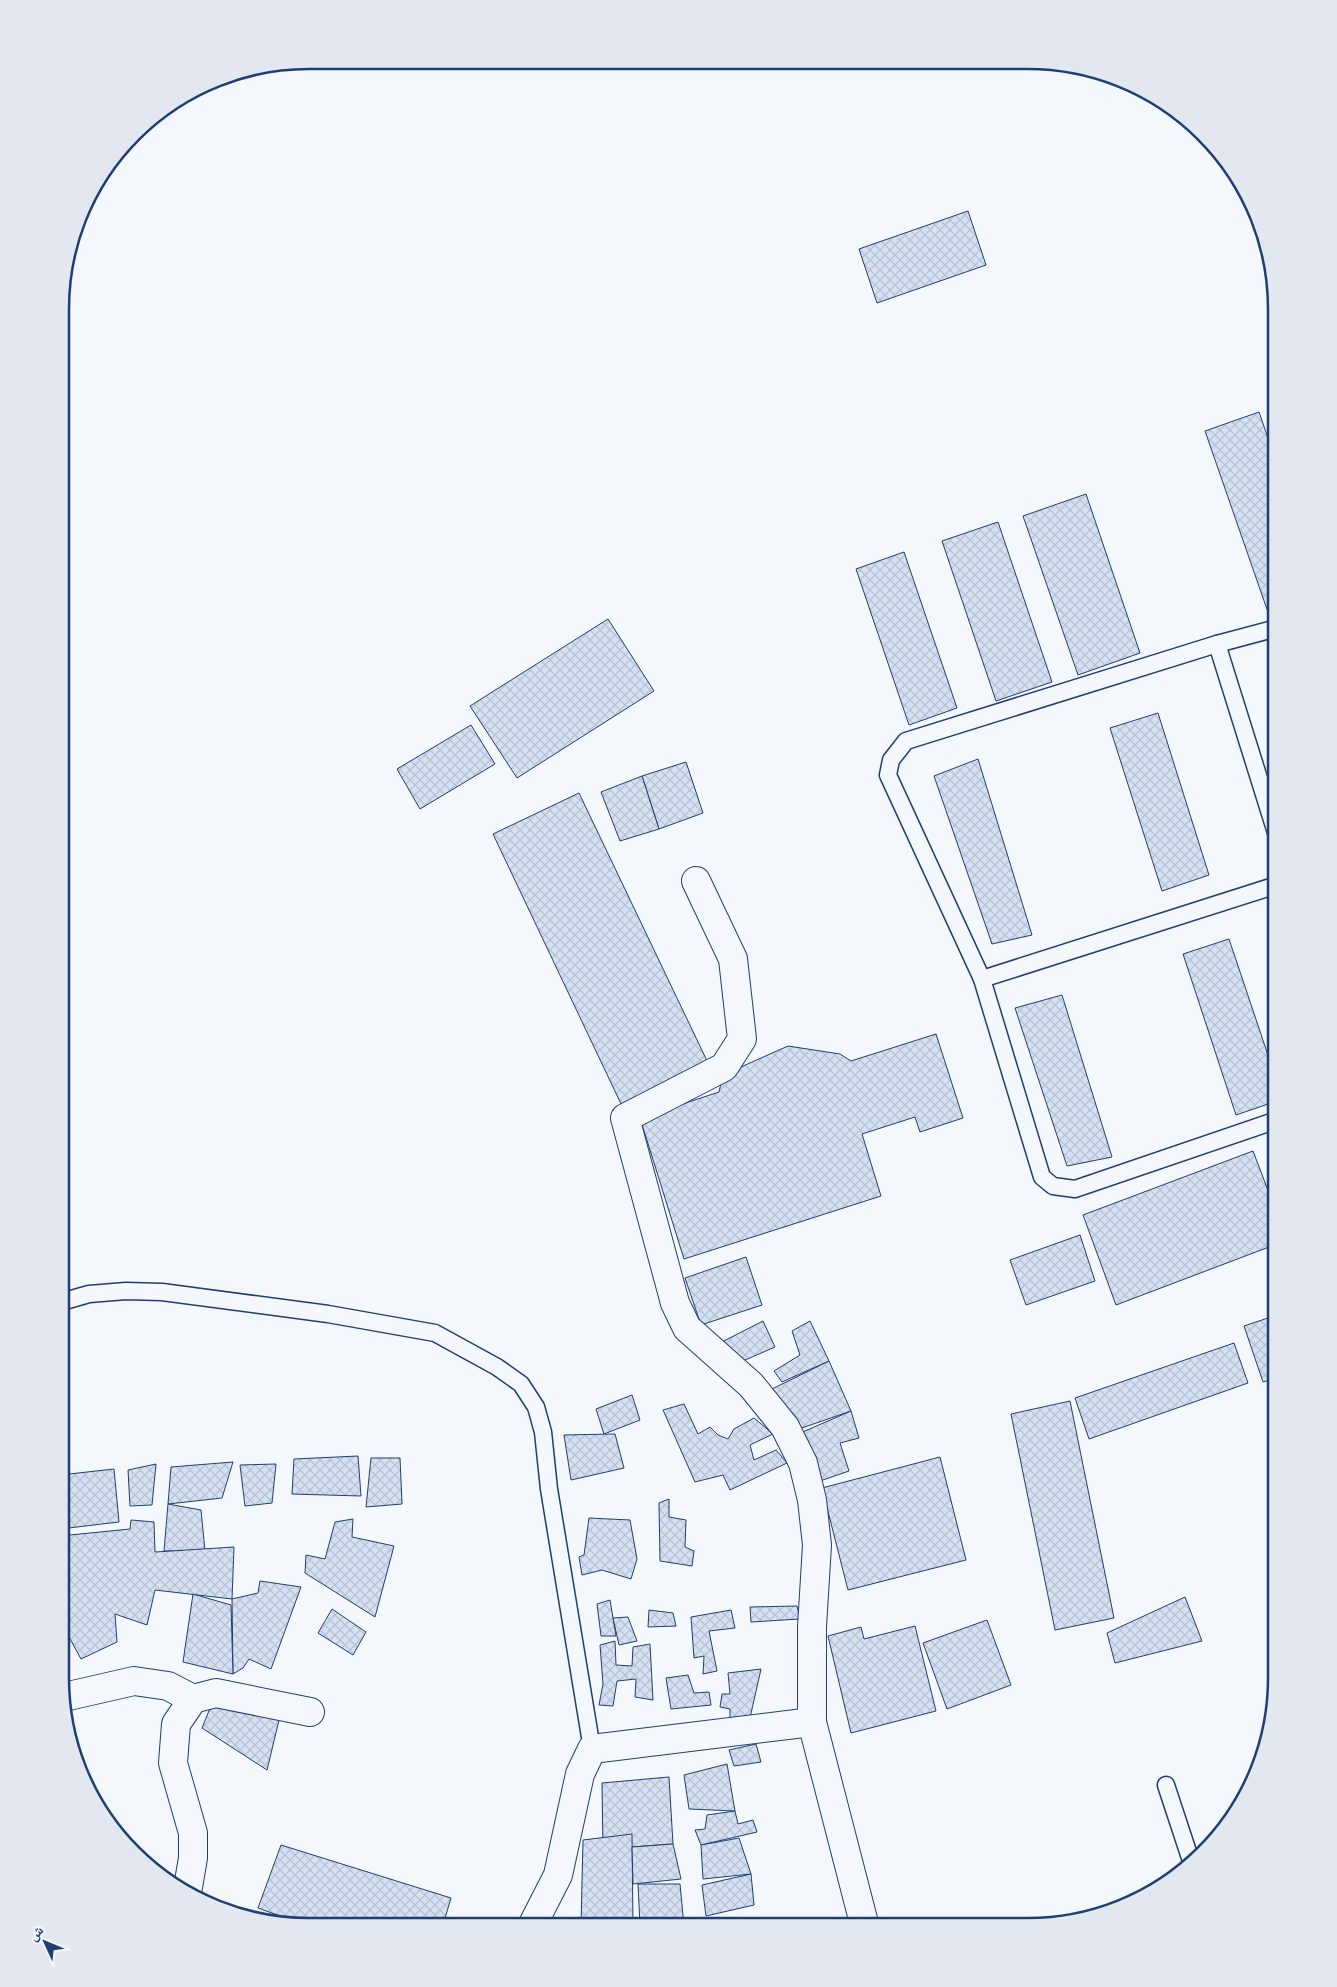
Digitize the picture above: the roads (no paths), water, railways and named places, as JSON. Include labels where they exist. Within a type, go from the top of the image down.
[{"type":"street","points":[[696,882],[733,959],[742,1039],[724,1067],[625,1118],[675,1302],[687,1328],[751,1385],[785,1426],[803,1463],[812,1500],[816,1545],[812,1627],[812,1722],[863,1918]]},
{"type":"street","points":[[69,1696],[134,1681],[168,1686],[193,1700]]},
{"type":"street","points":[[188,1886],[193,1858],[193,1833],[173,1763],[176,1724],[193,1700],[216,1693],[310,1712]]},
{"type":"street","points":[[536,1918],[558,1875],[580,1774],[592,1749],[812,1722]]},
{"type":"lane","points":[[1268,630],[1217,644],[906,741],[891,760],[888,775],[982,979],[1042,1178],[1053,1186],[1075,1189],[1268,1123]]},
{"type":"lane","points":[[1217,644],[1268,807]]},
{"type":"lane","points":[[982,979],[1268,888]]},
{"type":"lane","points":[[69,1300],[89,1294],[126,1291],[162,1292],[328,1314],[435,1332],[497,1367],[521,1384],[536,1407],[543,1432],[549,1489],[592,1749]]},
{"type":"lane","points":[[1166,1784],[1190,1856]]}]
